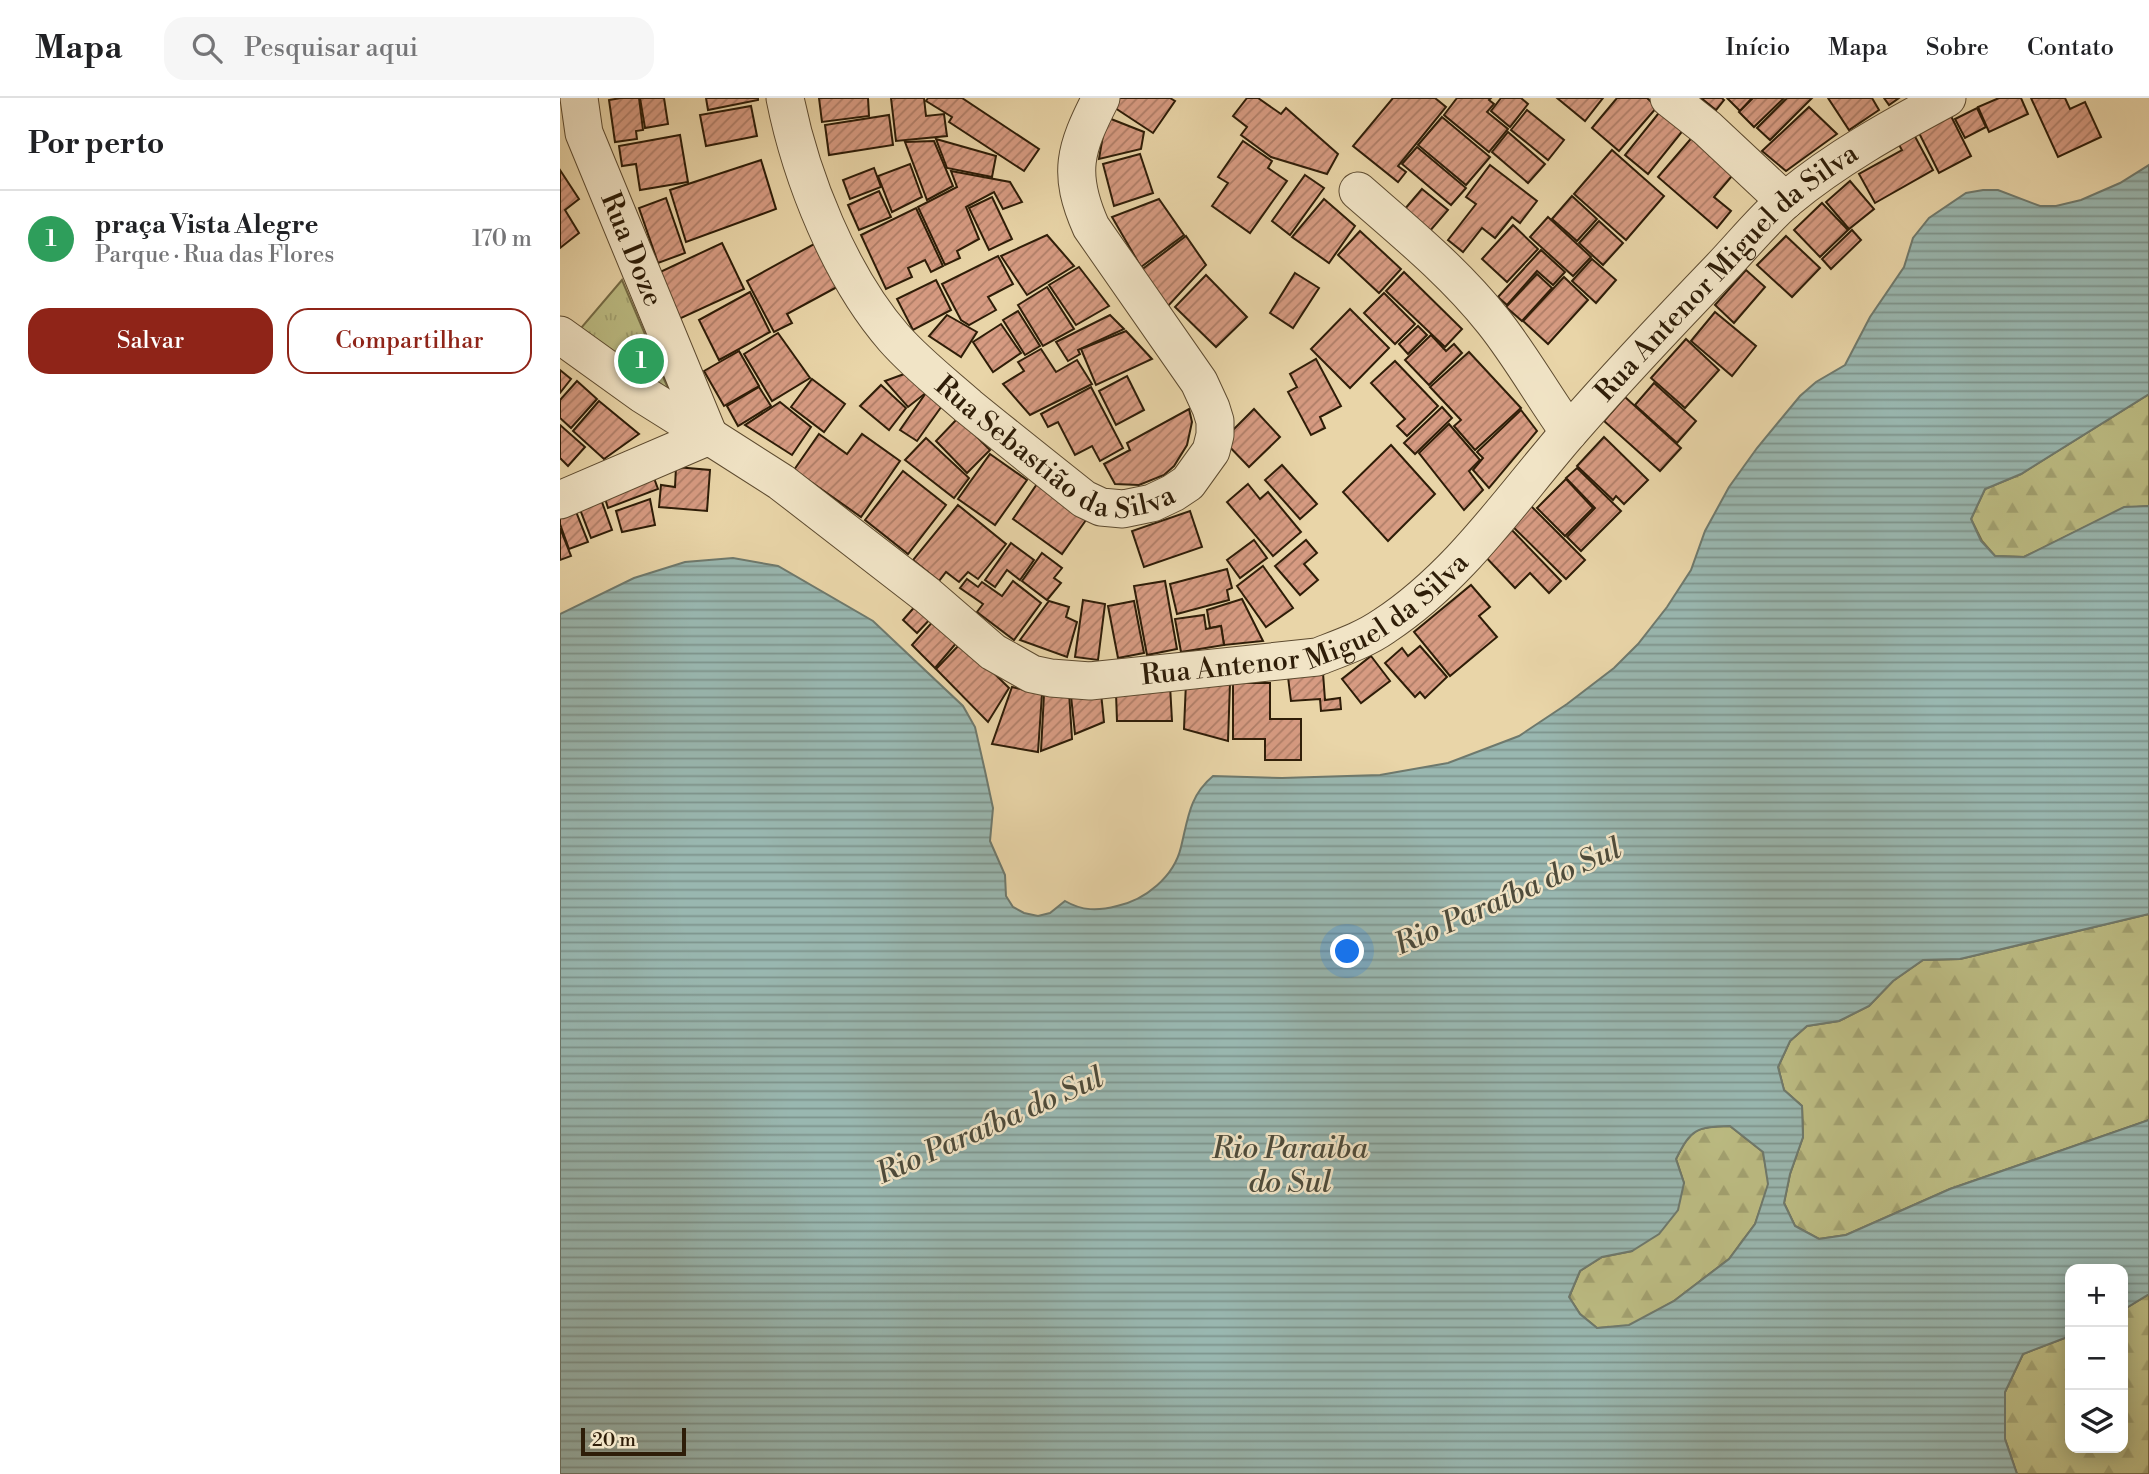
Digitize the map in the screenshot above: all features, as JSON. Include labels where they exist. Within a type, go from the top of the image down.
[{"type":"street","name":"Rua Sebastião da Silva","points":[[785,98],[818,207],[855,282],[895,339],[951,392],[1084,499],[1101,507],[1123,509],[1152,503],[1188,483],[1210,451],[1215,435],[1215,421],[1199,382],[1091,228],[1081,205],[1076,182],[1080,141],[1101,98]]},
{"type":"street","points":[[1669,98],[1706,128],[1785,201]]},
{"type":"street","name":"Rua Antenor Miguel da Silva","points":[[560,335],[642,394],[781,482],[928,595],[993,652],[1032,674],[1090,681],[1317,657],[1383,628],[1419,601],[1461,561],[1569,432],[1785,201],[1834,164],[1891,128],[1947,98]]},
{"type":"street","name":"Rua Doze","points":[[574,128],[709,436]]},
{"type":"street","points":[[1358,191],[1438,261],[1492,320],[1522,359],[1569,432]]},
{"type":"street","points":[[560,500],[709,436]]},
{"type":"green space","points":[[622,280],[670,393],[581,328]]},
{"type":"green space","points":[[2149,394],[2149,506],[2124,508],[2024,557],[1995,556],[1982,541],[1971,519],[1985,489],[2021,474]]},
{"type":"green space","points":[[2149,914],[2149,1120],[1950,1189],[1846,1235],[1819,1239],[1795,1226],[1784,1203],[1790,1174],[1803,1137],[1802,1106],[1784,1090],[1778,1067],[1790,1041],[1807,1026],[1839,1021],[1869,1006],[1893,981],[1923,960],[1960,959]]},
{"type":"green space","points":[[1730,1126],[1763,1152],[1769,1184],[1755,1224],[1729,1259],[1674,1301],[1629,1326],[1597,1328],[1580,1314],[1569,1297],[1580,1271],[1602,1257],[1632,1251],[1684,1183],[1676,1159],[1686,1141],[1696,1131]]},
{"type":"green space","points":[[2149,1294],[2149,1474],[2017,1474],[2005,1439],[2005,1392],[2023,1354],[2065,1338],[2065,1453],[2128,1453],[2128,1307]]},
{"type":"water","name":"Rio Paraiba do Sul","points":[[2149,165],[2149,394],[2021,474],[1985,489],[1971,519],[1981,541],[1995,556],[2024,557],[2124,507],[2149,506],[2149,914],[1960,959],[1923,960],[1893,981],[1869,1006],[1839,1021],[1807,1026],[1790,1041],[1778,1067],[1784,1090],[1802,1106],[1803,1137],[1790,1174],[1784,1203],[1795,1226],[1819,1239],[1846,1235],[1950,1189],[2149,1120],[2149,1294],[2128,1307],[2128,1264],[2065,1264],[2065,1338],[2023,1354],[2005,1392],[2005,1439],[2017,1474],[560,1474],[560,614],[634,578],[685,562],[733,558],[778,566],[873,621],[963,706],[975,727],[993,808],[990,841],[1005,875],[1006,896],[1013,907],[1038,916],[1050,913],[1065,901],[1090,909],[1117,906],[1148,893],[1172,868],[1194,800],[1213,776],[1282,778],[1380,775],[1448,763],[1519,736],[1567,704],[1614,668],[1638,644],[1667,607],[1691,570],[1705,531],[1729,487],[1800,396],[1816,382],[1845,365],[1870,317],[1904,267],[1913,238],[1929,218],[1966,193],[1983,190],[1998,190],[2040,206],[2056,206],[2081,200],[2120,183]],"holes":[[[1730,1126],[1763,1152],[1768,1184],[1755,1224],[1729,1259],[1674,1301],[1629,1325],[1597,1328],[1580,1314],[1569,1297],[1580,1271],[1602,1257],[1632,1251],[1659,1234],[1678,1210],[1684,1183],[1676,1159],[1686,1141],[1696,1132],[1709,1127]]]},
{"type":"building","points":[[639,98],[643,130],[636,131],[637,139],[615,142],[609,100]]},
{"type":"building","points":[[640,98],[664,98],[668,124],[645,128]]},
{"type":"building","points":[[706,98],[758,98],[758,100],[708,110]]},
{"type":"building","points":[[819,98],[868,98],[869,116],[822,122]]},
{"type":"building","points":[[891,98],[924,98],[926,116],[944,114],[947,136],[896,141]]},
{"type":"building","points":[[928,98],[962,98],[1039,149],[1024,171],[949,122],[952,117],[926,101]]},
{"type":"building","points":[[1113,98],[1170,98],[1175,101],[1153,133],[1109,104]]},
{"type":"building","points":[[1247,98],[1258,98],[1281,114],[1286,108],[1338,154],[1327,174],[1271,157],[1241,135],[1247,127],[1233,116]]},
{"type":"building","points":[[1393,98],[1435,98],[1446,107],[1398,166],[1406,172],[1398,182],[1353,146]]},
{"type":"building","points":[[1457,98],[1491,98],[1489,100],[1494,104],[1487,112],[1508,129],[1489,152],[1444,115]]},
{"type":"building","points":[[1501,98],[1521,98],[1528,104],[1510,127],[1491,111]]},
{"type":"building","points":[[1557,98],[1603,98],[1585,121]]},
{"type":"building","points":[[1617,98],[1647,98],[1657,107],[1619,151],[1592,128]]},
{"type":"building","points":[[1701,98],[1722,98],[1724,100],[1716,110]]},
{"type":"building","points":[[1727,98],[1752,98],[1740,111]]},
{"type":"building","points":[[1753,98],[1784,98],[1754,127],[1739,112]]},
{"type":"building","points":[[1787,98],[1812,98],[1770,140],[1757,128]]},
{"type":"building","points":[[1828,98],[1872,98],[1879,110],[1849,130]]},
{"type":"building","points":[[1884,98],[1899,98],[1889,105]]},
{"type":"building","points":[[1999,98],[2021,98],[2028,114],[1989,132],[1978,107]]},
{"type":"building","points":[[2031,98],[2065,98],[2070,109],[2085,102],[2101,137],[2058,157]]},
{"type":"building","points":[[751,106],[757,136],[706,146],[700,115]]},
{"type":"building","points":[[1809,107],[1837,134],[1786,171],[1762,151]]},
{"type":"building","points":[[1977,108],[1986,127],[1965,138],[1955,119]]},
{"type":"building","points":[[1662,109],[1685,128],[1648,174],[1625,155]]},
{"type":"building","points":[[1527,110],[1564,140],[1548,160],[1511,130]]},
{"type":"building","points":[[1949,112],[1971,156],[1939,173],[1917,129]]},
{"type":"building","points":[[889,115],[893,145],[829,155],[825,125]]},
{"type":"building","points":[[1106,117],[1144,132],[1141,149],[1099,159]]},
{"type":"building","points":[[1442,117],[1490,157],[1466,185],[1418,145]]},
{"type":"building","points":[[1911,129],[1933,170],[1875,203],[1859,174],[1902,150],[1895,138]]},
{"type":"building","points":[[1508,132],[1545,164],[1528,183],[1492,152]]},
{"type":"building","points":[[1695,134],[1737,170],[1714,197],[1731,211],[1717,228],[1658,177]]},
{"type":"building","points":[[680,135],[688,182],[640,190],[636,164],[622,166],[619,146]]},
{"type":"building","points":[[936,139],[996,156],[992,177],[947,168]]},
{"type":"building","points":[[934,141],[953,186],[927,200],[905,142]]},
{"type":"building","points":[[1243,141],[1272,161],[1268,168],[1287,181],[1250,233],[1212,206],[1228,183],[1218,177]]},
{"type":"building","points":[[1417,147],[1466,188],[1451,205],[1402,164]]},
{"type":"building","points":[[1612,150],[1664,196],[1626,240],[1574,194]]},
{"type":"building","points":[[1140,154],[1153,193],[1114,206],[1103,164]]},
{"type":"building","points":[[761,160],[776,209],[686,242],[670,190]]},
{"type":"building","points":[[910,164],[922,197],[892,212],[878,176]]},
{"type":"building","points":[[1490,165],[1537,201],[1520,223],[1512,217],[1495,238],[1482,228],[1463,252],[1448,240],[1476,204],[1466,197]]},
{"type":"building","points":[[874,168],[881,187],[850,199],[843,180]]},
{"type":"building","points":[[560,170],[579,199],[565,210],[579,233],[560,248]]},
{"type":"building","points":[[951,171],[1010,182],[1022,202],[1003,209],[994,192],[966,207],[979,239],[957,251],[960,258],[945,265],[918,207],[957,187]]},
{"type":"building","points":[[1305,175],[1324,188],[1290,235],[1272,221]]},
{"type":"building","points":[[1850,181],[1874,209],[1849,229],[1826,202]]},
{"type":"building","points":[[1422,189],[1448,210],[1429,232],[1404,210]]},
{"type":"building","points":[[879,191],[891,217],[859,230],[848,205]]},
{"type":"building","points":[[1572,196],[1597,219],[1577,241],[1552,219]]},
{"type":"building","points":[[992,197],[1012,239],[989,250],[969,208]]},
{"type":"building","points":[[666,198],[685,253],[658,263],[639,208]]},
{"type":"building","points":[[1159,199],[1184,235],[1141,267],[1112,217]]},
{"type":"building","points":[[1324,199],[1355,226],[1329,263],[1292,237]]},
{"type":"building","points":[[1822,203],[1848,230],[1820,257],[1794,230]]},
{"type":"building","points":[[916,208],[943,266],[931,272],[925,260],[908,268],[912,277],[886,289],[861,235]]},
{"type":"building","points":[[1548,217],[1591,257],[1573,276],[1530,237]]},
{"type":"building","points":[[1599,221],[1623,243],[1603,265],[1579,243]]},
{"type":"building","points":[[1513,225],[1538,249],[1507,282],[1482,259]]},
{"type":"building","points":[[1852,230],[1861,240],[1831,269],[1822,259]]},
{"type":"building","points":[[1360,231],[1401,269],[1379,293],[1338,255]]},
{"type":"building","points":[[1047,235],[1074,266],[1027,295],[1001,256]]},
{"type":"building","points":[[1186,236],[1206,265],[1168,306],[1140,271]]},
{"type":"building","points":[[1786,236],[1820,268],[1792,297],[1757,265]]},
{"type":"building","points":[[722,243],[744,289],[679,319],[658,273]]},
{"type":"building","points":[[814,244],[837,287],[787,314],[792,323],[774,332],[747,281]]},
{"type":"building","points":[[1541,250],[1565,272],[1553,285],[1537,271],[1507,305],[1498,297]]},
{"type":"building","points":[[998,256],[1013,284],[988,297],[996,310],[969,325],[961,320],[942,284]]},
{"type":"building","points":[[1592,259],[1616,280],[1596,303],[1572,281]]},
{"type":"building","points":[[1079,267],[1109,306],[1076,325],[1049,285]]},
{"type":"building","points":[[1746,270],[1765,287],[1734,323],[1715,305]]},
{"type":"building","points":[[1404,272],[1462,329],[1445,347],[1386,291]]},
{"type":"building","points":[[1295,273],[1319,288],[1293,328],[1270,313]]},
{"type":"building","points":[[1537,274],[1552,288],[1522,321],[1506,307]]},
{"type":"building","points":[[1206,275],[1247,317],[1216,347],[1175,307]]},
{"type":"building","points":[[1564,277],[1588,300],[1548,344],[1523,321]]},
{"type":"building","points":[[936,280],[951,310],[913,330],[897,299]]},
{"type":"building","points":[[1047,287],[1074,329],[1043,346],[1018,305]]},
{"type":"building","points":[[750,292],[770,332],[719,360],[699,320]]},
{"type":"building","points":[[1384,293],[1415,324],[1395,344],[1364,313]]},
{"type":"building","points":[[1350,309],[1389,348],[1350,388],[1311,349]]},
{"type":"building","points":[[1018,311],[1040,346],[1025,355],[1003,320]]},
{"type":"building","points":[[1715,312],[1756,346],[1732,376],[1691,341]]},
{"type":"building","points":[[947,315],[977,332],[961,357],[929,336]]},
{"type":"building","points":[[1110,315],[1124,329],[1078,350],[1080,354],[1068,361],[1056,342]]},
{"type":"building","points":[[1001,324],[1021,353],[993,372],[973,342]]},
{"type":"building","points":[[1418,326],[1427,335],[1408,354],[1399,344]]},
{"type":"building","points":[[1126,331],[1152,359],[1096,385],[1081,349]]},
{"type":"building","points":[[778,333],[810,378],[772,401],[744,354]]},
{"type":"building","points":[[1431,335],[1446,351],[1454,344],[1462,353],[1429,385],[1405,360]]},
{"type":"building","points":[[1686,339],[1719,370],[1685,408],[1651,378]]},
{"type":"building","points":[[1041,349],[1056,372],[1077,360],[1092,384],[1030,415],[1003,384],[1024,371],[1018,362]]},
{"type":"building","points":[[739,351],[759,386],[724,406],[704,371]]},
{"type":"building","points":[[1469,352],[1521,408],[1475,450],[1454,426],[1461,420],[1430,387]]},
{"type":"building","points":[[1316,359],[1341,406],[1320,417],[1325,428],[1311,435],[1288,392],[1297,387],[1290,374]]},
{"type":"building","points":[[1395,361],[1438,406],[1407,436],[1397,426],[1405,419],[1371,383]]},
{"type":"building","points":[[560,370],[571,379],[560,393]]},
{"type":"building","points":[[907,373],[927,392],[908,407],[885,381]]},
{"type":"building","points":[[1127,376],[1144,410],[1116,425],[1099,391]]},
{"type":"building","points":[[812,379],[845,404],[824,432],[791,407]]},
{"type":"building","points":[[577,381],[597,399],[571,428],[560,418],[560,400]]},
{"type":"building","points":[[1654,383],[1696,421],[1677,443],[1635,405]]},
{"type":"building","points":[[881,385],[906,408],[889,430],[860,406]]},
{"type":"building","points":[[759,387],[771,406],[738,426],[727,406]]},
{"type":"building","points":[[1091,387],[1123,448],[1100,461],[1092,446],[1075,455],[1058,422],[1048,427],[1041,414]]},
{"type":"building","points":[[928,390],[944,403],[917,441],[900,430]]},
{"type":"building","points":[[1625,397],[1681,448],[1660,471],[1604,421]]},
{"type":"building","points":[[599,401],[639,434],[604,459],[573,431]]},
{"type":"building","points":[[780,402],[811,427],[792,455],[745,425]]},
{"type":"building","points":[[1442,407],[1452,418],[1415,454],[1404,443]]},
{"type":"building","points":[[1189,409],[1192,422],[1187,445],[1174,466],[1164,475],[1139,485],[1115,484],[1104,464],[1130,450],[1127,443]]},
{"type":"building","points":[[1254,409],[1280,437],[1249,467],[1223,440]]},
{"type":"building","points":[[1521,410],[1537,431],[1489,488],[1473,470],[1483,458],[1477,452]]},
{"type":"building","points":[[958,418],[990,450],[967,473],[936,441]]},
{"type":"building","points":[[1449,424],[1480,460],[1469,471],[1483,490],[1464,510],[1419,453]]},
{"type":"building","points":[[560,425],[585,447],[568,466],[560,458]]},
{"type":"building","points":[[819,434],[847,454],[862,434],[900,461],[861,517],[794,470]]},
{"type":"building","points":[[1604,437],[1648,480],[1624,504],[1616,496],[1613,500],[1577,466]]},
{"type":"building","points":[[926,438],[969,478],[954,498],[905,460]]},
{"type":"building","points":[[1391,445],[1435,494],[1388,541],[1343,492]]},
{"type":"building","points":[[990,454],[1027,480],[995,525],[958,499]]},
{"type":"building","points":[[1282,465],[1317,504],[1300,519],[1265,480]]},
{"type":"building","points":[[676,467],[710,470],[707,511],[659,507],[661,485],[675,487]]},
{"type":"building","points":[[1577,468],[1621,511],[1581,551],[1567,537],[1595,508],[1566,478]]},
{"type":"building","points":[[651,470],[658,489],[608,508],[602,489]]},
{"type":"building","points":[[903,471],[946,505],[908,554],[865,520]]},
{"type":"building","points":[[1566,479],[1593,508],[1565,536],[1537,508]]},
{"type":"building","points":[[1037,484],[1086,520],[1062,554],[1013,519]]},
{"type":"building","points":[[1248,484],[1260,499],[1268,492],[1301,532],[1273,556],[1227,502]]},
{"type":"building","points":[[598,491],[612,530],[591,538],[576,499]]},
{"type":"building","points":[[650,499],[655,525],[622,532],[616,511]]},
{"type":"building","points":[[1527,502],[1585,560],[1566,579],[1507,521]]},
{"type":"building","points":[[573,504],[588,542],[569,549],[560,524],[560,509]]},
{"type":"building","points":[[958,505],[1006,544],[978,579],[968,572],[959,582],[946,572],[939,581],[913,560]]},
{"type":"building","points":[[1190,511],[1202,547],[1144,567],[1132,531]]},
{"type":"building","points":[[1508,526],[1561,581],[1549,593],[1530,573],[1515,588],[1481,552]]},
{"type":"building","points":[[560,528],[571,556],[560,560]]},
{"type":"building","points":[[1254,540],[1267,558],[1240,578],[1227,560]]},
{"type":"building","points":[[1306,540],[1317,553],[1304,564],[1318,580],[1300,595],[1275,566]]},
{"type":"building","points":[[1011,543],[1034,560],[1020,580],[1007,570],[995,587],[985,580]]},
{"type":"building","points":[[1042,553],[1062,568],[1054,578],[1061,583],[1047,600],[1022,581]]},
{"type":"building","points":[[1263,566],[1293,608],[1266,627],[1237,586]]},
{"type":"building","points":[[1227,569],[1232,588],[1227,590],[1229,600],[1177,614],[1170,584]]},
{"type":"building","points":[[967,579],[978,587],[982,582],[1002,596],[1013,581],[1041,603],[1014,640],[977,612],[983,604],[960,588]]},
{"type":"building","points":[[1165,581],[1177,649],[1147,655],[1134,586]]},
{"type":"building","points":[[1471,585],[1490,607],[1479,616],[1497,637],[1450,676],[1414,632]]},
{"type":"building","points":[[1242,599],[1263,641],[1224,645],[1221,626],[1210,628],[1207,610]]},
{"type":"building","points":[[1083,600],[1105,604],[1098,660],[1075,657]]},
{"type":"building","points":[[1049,601],[1069,607],[1066,617],[1077,622],[1067,657],[1020,640]]},
{"type":"building","points":[[1134,601],[1144,653],[1118,658],[1108,606]]},
{"type":"building","points":[[918,603],[933,616],[917,633],[903,620]]},
{"type":"building","points":[[1204,615],[1206,629],[1221,626],[1224,645],[1181,652],[1175,619]]},
{"type":"building","points":[[935,619],[958,641],[935,668],[912,645]]},
{"type":"building","points":[[962,642],[1009,688],[988,722],[936,669]]},
{"type":"building","points":[[1420,646],[1447,677],[1425,698],[1420,692],[1415,697],[1385,663],[1402,648],[1408,656]]},
{"type":"building","points":[[1371,656],[1390,681],[1361,703],[1342,679]]},
{"type":"building","points":[[1323,673],[1325,700],[1340,698],[1341,709],[1321,711],[1320,699],[1291,701],[1288,677]]},
{"type":"building","points":[[1186,682],[1230,683],[1228,741],[1184,729]]},
{"type":"building","points":[[1233,683],[1270,683],[1270,719],[1301,719],[1301,760],[1265,760],[1265,739],[1233,739]]},
{"type":"building","points":[[1170,685],[1172,721],[1117,721],[1116,693]]},
{"type":"building","points":[[1012,687],[1042,694],[1038,752],[992,744]]},
{"type":"building","points":[[1069,692],[1072,739],[1041,751],[1044,694]]},
{"type":"building","points":[[1101,693],[1104,722],[1075,734],[1071,696]]},
{"type":"place","name":"praça Vista Alegre","points":[[641,361]]},
{"type":"water label","name":"Rio Paraíba do Sul","points":[[1508,897]]},
{"type":"water label","name":"Rio Paraíba do Sul","points":[[990,1126]]}]
